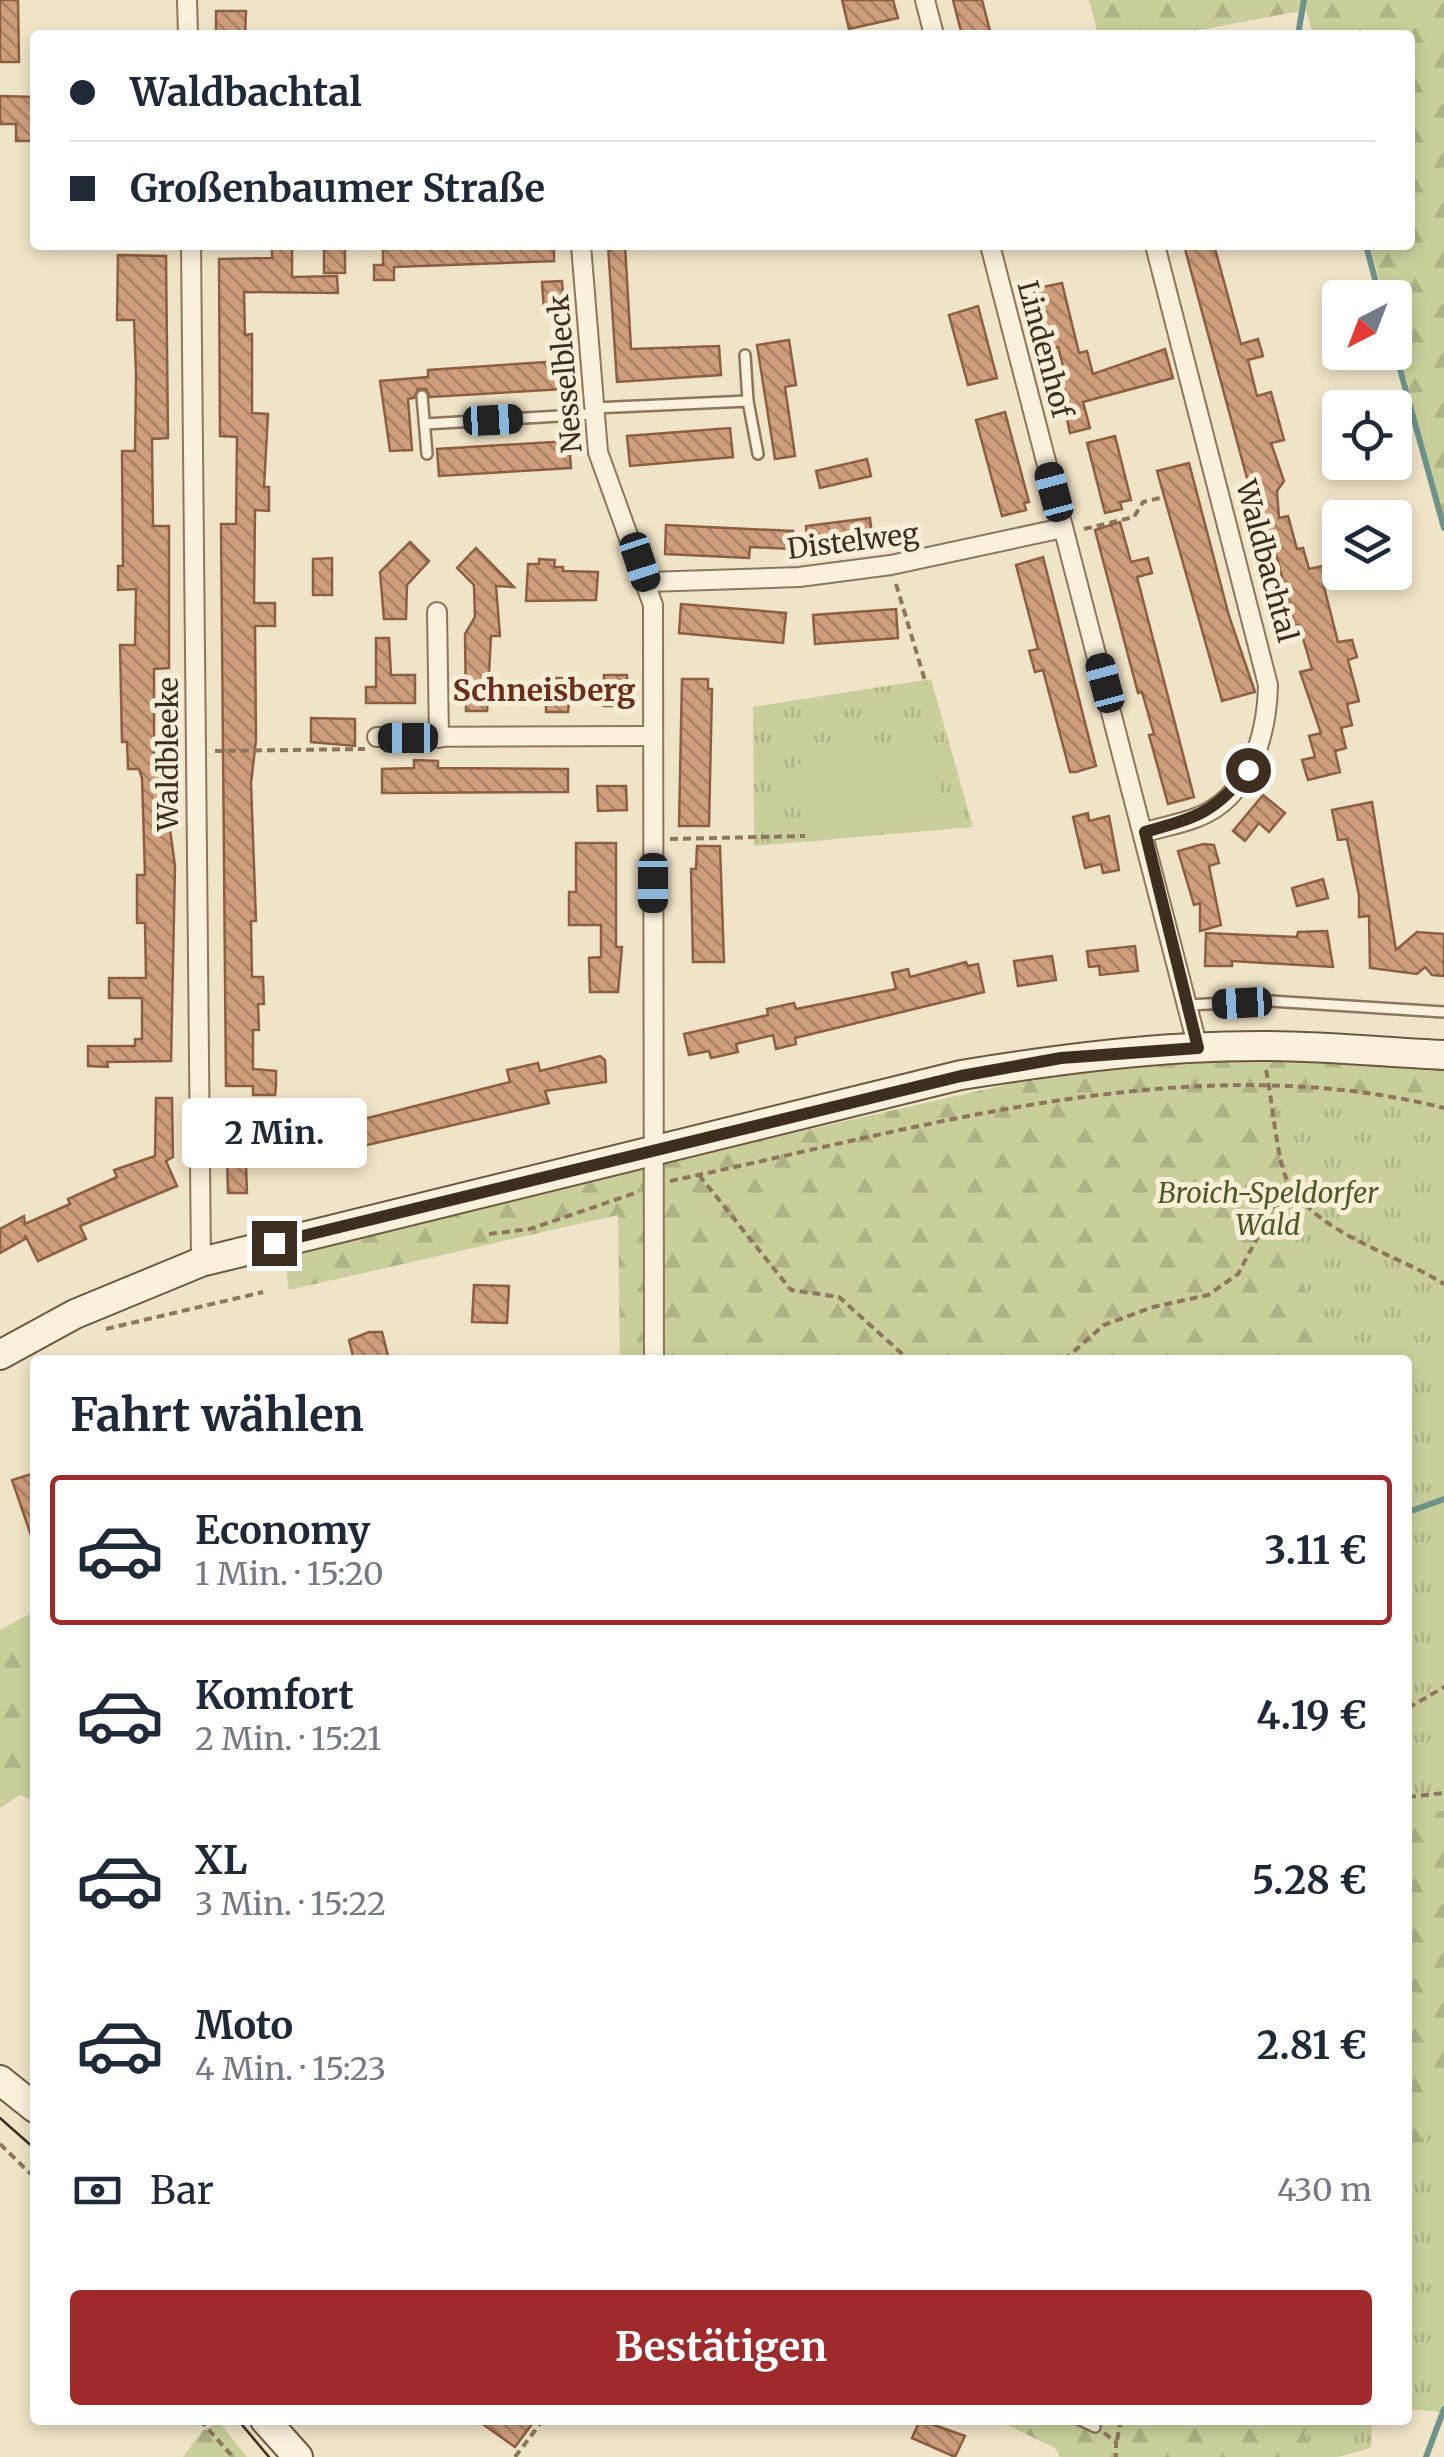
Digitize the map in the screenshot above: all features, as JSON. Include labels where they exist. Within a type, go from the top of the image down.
[{"type":"street","points":[[188,0],[188,30]]},
{"type":"street","points":[[925,0],[933,30]]},
{"type":"street","name":"Waldbleeke","points":[[191,250],[201,1262]]},
{"type":"street","name":"Nesselbleck","points":[[581,250],[594,411],[603,471],[647,582],[654,628],[654,1355]]},
{"type":"street","name":"Lindenhof","points":[[991,250],[1198,1048]]},
{"type":"street","name":"Waldbachtal","points":[[1145,832],[1201,816],[1235,787],[1258,752],[1268,684],[1155,250]]},
{"type":"street","name":"Distelweg","points":[[647,582],[799,577],[891,565],[1064,531]]},
{"type":"street","points":[[438,612],[439,738]]},
{"type":"street","points":[[377,737],[652,736]]},
{"type":"street","points":[[0,1355],[86,1309],[201,1262],[961,1076],[1061,1058],[1198,1048],[1260,1046],[1444,1056]]},
{"type":"street","points":[[0,2080],[30,2104]]},
{"type":"street","points":[[270,2425],[298,2457]]},
{"type":"lane","points":[[745,356],[748,402],[758,454]]},
{"type":"lane","points":[[422,396],[427,454]]},
{"type":"lane","points":[[425,424],[748,402]]},
{"type":"lane","points":[[1186,1006],[1287,1002],[1444,1012]]},
{"type":"lane","points":[[1091,2425],[1095,2427]]},
{"type":"path","points":[[1064,531],[1134,517],[1143,502],[1164,497]]},
{"type":"path","points":[[891,565],[926,684]]},
{"type":"path","points":[[195,752],[366,749],[377,737]]},
{"type":"path","points":[[653,838],[805,836]]},
{"type":"path","points":[[490,1234],[530,1230],[652,1185],[1043,1101],[1119,1090],[1270,1088],[1379,1092],[1444,1108]]},
{"type":"path","points":[[1270,1088],[1287,1182],[1312,1210],[1350,1236],[1444,1284]]},
{"type":"path","points":[[699,1175],[791,1290],[839,1297],[903,1355]]},
{"type":"path","points":[[1070,1355],[1104,1325],[1153,1307],[1208,1295],[1238,1274],[1287,1182]]},
{"type":"path","points":[[100,1330],[263,1292]]},
{"type":"path","points":[[1412,1706],[1444,1688]]},
{"type":"path","points":[[1412,1797],[1444,1793]]},
{"type":"path","points":[[0,2144],[30,2173]]},
{"type":"path","points":[[204,2425],[233,2457]]},
{"type":"path","points":[[515,2457],[538,2425]]},
{"type":"path","points":[[1116,2457],[1120,2425]]},
{"type":"path","points":[[1095,2427],[1116,2442]]},
{"type":"green space","points":[[1089,0],[1444,0],[1444,518],[1404,370],[1412,370],[1412,280],[1379,280],[1371,250],[1415,250],[1415,30],[1312,30],[1306,10],[1200,30],[1097,30]]},
{"type":"green space","points":[[931,679],[973,827],[754,846],[753,707]]},
{"type":"green space","points":[[934,747],[943,825],[806,842],[796,764]]},
{"type":"green space","name":"Broich-Speldorfer Wald","points":[[1264,1058],[1444,1067],[1444,2412],[1412,2409],[1412,1355],[620,1355],[618,1215],[289,1290],[283,1248],[1054,1074]]},
{"type":"green space","points":[[1287,1095],[1444,1101],[1444,1811],[1412,1812],[1412,1355],[1300,1355],[1322,1346],[1280,1205],[1304,1205],[1286,1159],[1275,1099]]},
{"type":"green space","points":[[30,1614],[30,1799],[20,1795],[0,1808],[0,1630]]},
{"type":"green space","points":[[1444,2086],[1444,2412],[1412,2409],[1412,2164]]},
{"type":"green space","points":[[221,2425],[247,2457],[183,2457],[202,2431]]},
{"type":"green space","points":[[1007,2425],[1370,2425],[1370,2448],[1337,2457],[1060,2457],[1055,2448]]},
{"type":"green space","points":[[1313,2425],[1372,2425],[1371,2448],[1337,2457],[1313,2457],[1304,2432]]},
{"type":"building","points":[[0,0],[18,0],[19,62],[0,62]]},
{"type":"building","points":[[842,0],[893,0],[898,18],[849,29]]},
{"type":"building","points":[[953,0],[982,0],[990,30],[961,30]]},
{"type":"building","points":[[216,11],[246,11],[245,30],[216,30]]},
{"type":"building","points":[[0,96],[30,97],[30,141],[16,141],[16,124],[0,124]]},
{"type":"building","points":[[272,250],[292,250],[292,277],[337,276],[338,293],[244,292],[245,335],[252,334],[252,413],[268,414],[264,487],[269,487],[269,511],[255,510],[254,603],[275,603],[275,626],[255,626],[256,740],[251,783],[256,921],[251,921],[252,977],[263,977],[264,1004],[258,1004],[259,1030],[253,1030],[253,1069],[276,1071],[276,1087],[275,1095],[253,1095],[253,1086],[226,1086],[221,524],[236,524],[237,437],[220,436],[219,259],[272,258]]},
{"type":"building","points":[[324,250],[345,250],[345,273],[324,273]]},
{"type":"building","points":[[383,250],[554,250],[554,261],[394,267],[394,280],[374,280],[374,265],[383,265]]},
{"type":"building","points":[[608,250],[625,250],[631,349],[719,346],[721,375],[617,382]]},
{"type":"building","points":[[1185,250],[1215,250],[1241,344],[1258,339],[1263,356],[1248,360],[1257,396],[1271,392],[1284,440],[1271,443],[1284,481],[1277,491],[1279,518],[1288,516],[1297,549],[1303,548],[1309,569],[1322,566],[1322,590],[1338,642],[1352,640],[1357,657],[1348,660],[1359,701],[1347,704],[1352,725],[1341,728],[1346,748],[1335,751],[1340,772],[1308,780],[1302,760],[1315,757],[1309,736],[1321,733],[1300,672],[1312,669],[1299,625],[1295,626],[1275,550],[1269,551]]},
{"type":"building","points":[[118,255],[166,256],[168,438],[152,439],[153,526],[169,526],[169,668],[154,669],[154,757],[170,757],[166,800],[175,866],[171,1061],[107,1062],[108,1067],[88,1066],[88,1046],[135,1046],[135,1039],[142,1039],[142,998],[109,998],[109,978],[146,978],[145,923],[137,923],[137,875],[145,875],[142,778],[139,769],[128,769],[127,742],[122,742],[120,645],[135,645],[136,589],[118,590],[118,566],[123,566],[122,451],[135,451],[136,375],[134,320],[117,320]]},
{"type":"building","points":[[562,281],[564,308],[544,310],[542,282]]},
{"type":"building","points":[[1062,283],[1079,353],[1087,351],[1093,374],[1165,349],[1173,378],[1083,402],[1090,428],[1070,433],[1058,379],[1066,377],[1058,347],[1048,350],[1034,289]]},
{"type":"building","points":[[978,306],[997,378],[968,385],[949,315]]},
{"type":"building","points":[[789,340],[796,385],[785,387],[795,456],[775,459],[757,345]]},
{"type":"building","points":[[561,361],[563,389],[430,397],[426,389],[418,389],[414,398],[408,399],[412,450],[390,451],[380,381],[428,377],[428,370]]},
{"type":"building","points":[[1005,412],[1029,502],[1024,503],[1026,510],[1002,516],[976,420]]},
{"type":"building","points":[[730,428],[733,457],[630,466],[627,436]]},
{"type":"building","points":[[1115,436],[1131,500],[1120,502],[1122,509],[1105,513],[1087,443]]},
{"type":"building","points":[[569,441],[571,468],[439,476],[437,449]]},
{"type":"building","points":[[867,459],[871,476],[820,488],[816,471]]},
{"type":"building","points":[[1189,463],[1229,616],[1255,692],[1222,701],[1157,471]]},
{"type":"building","points":[[870,518],[873,545],[808,553],[806,526]]},
{"type":"building","points":[[1120,522],[1131,562],[1148,558],[1152,573],[1137,577],[1194,797],[1168,804],[1149,735],[1154,734],[1142,692],[1138,693],[1095,530]]},
{"type":"building","points":[[666,525],[793,531],[791,549],[750,547],[749,558],[665,554]]},
{"type":"building","points":[[410,542],[429,561],[407,585],[406,619],[384,619],[380,572]]},
{"type":"building","points":[[476,548],[514,587],[496,586],[500,636],[491,636],[487,711],[466,711],[465,634],[475,617],[474,585],[457,568]]},
{"type":"building","points":[[1043,557],[1096,766],[1076,772],[1070,772],[1043,670],[1035,672],[1029,651],[1038,649],[1016,565]]},
{"type":"building","points":[[332,558],[332,595],[313,595],[313,559]]},
{"type":"building","points":[[539,559],[555,560],[554,567],[563,567],[563,571],[598,572],[596,600],[526,601],[528,564],[539,564]]},
{"type":"building","points":[[681,604],[786,613],[783,643],[679,633]]},
{"type":"building","points":[[896,609],[898,638],[815,644],[813,615]]},
{"type":"building","points":[[376,638],[389,638],[391,675],[415,675],[415,703],[366,703],[366,687],[376,687]]},
{"type":"building","points":[[604,675],[627,675],[627,706],[604,706]]},
{"type":"building","points":[[546,678],[572,678],[568,712],[546,712]]},
{"type":"building","points":[[682,679],[708,679],[708,689],[712,689],[709,826],[679,826]]},
{"type":"building","points":[[311,718],[355,719],[355,746],[311,742]]},
{"type":"building","points":[[414,760],[438,761],[438,768],[568,769],[568,792],[382,793],[382,769],[414,768]]},
{"type":"building","points":[[597,786],[626,786],[627,810],[598,811]]},
{"type":"building","points":[[1263,795],[1285,813],[1269,832],[1259,823],[1245,841],[1233,831]]},
{"type":"building","points":[[1372,802],[1396,950],[1417,932],[1444,934],[1444,976],[1432,975],[1425,967],[1417,974],[1370,968],[1369,916],[1359,917],[1359,895],[1347,839],[1338,840],[1332,810]]},
{"type":"building","points":[[1088,813],[1089,821],[1109,816],[1119,870],[1103,873],[1101,864],[1085,868],[1073,817]]},
{"type":"building","points":[[576,843],[616,843],[616,947],[622,947],[618,992],[590,992],[589,958],[601,957],[601,925],[569,925],[569,892],[576,892]]},
{"type":"building","points":[[1214,845],[1219,863],[1209,866],[1221,925],[1200,931],[1200,903],[1194,905],[1178,851]]},
{"type":"building","points":[[697,846],[720,846],[724,962],[693,962],[691,869],[696,869]]},
{"type":"building","points":[[1323,879],[1328,898],[1297,906],[1292,888]]},
{"type":"building","points":[[1327,931],[1333,967],[1232,961],[1232,966],[1205,966],[1206,933],[1297,937],[1298,932]]},
{"type":"building","points":[[1135,946],[1138,971],[1100,975],[1099,966],[1089,967],[1087,951]]},
{"type":"building","points":[[1052,956],[1056,980],[1018,986],[1014,961]]},
{"type":"building","points":[[966,962],[968,966],[978,964],[984,992],[795,1038],[796,1044],[776,1049],[773,1035],[736,1044],[738,1052],[711,1058],[709,1051],[689,1055],[684,1034],[768,1015],[767,1009],[794,1003],[796,1009],[896,989],[892,973],[908,969],[910,977]]},
{"type":"building","points":[[600,1056],[605,1060],[606,1082],[545,1091],[549,1103],[328,1154],[324,1139],[313,1142],[309,1123],[328,1118],[329,1125],[352,1122],[510,1082],[507,1070],[538,1063],[540,1071]]},
{"type":"building","points":[[156,1098],[172,1098],[173,1157],[166,1161],[177,1186],[80,1226],[86,1239],[38,1261],[25,1235],[25,1239],[0,1253],[0,1229],[24,1216],[25,1224],[70,1204],[68,1199],[117,1177],[114,1170],[155,1156]]},
{"type":"building","points":[[226,1119],[253,1119],[253,1142],[269,1142],[269,1164],[246,1166],[247,1193],[228,1193]]},
{"type":"building","points":[[474,1285],[509,1286],[507,1323],[472,1322]]},
{"type":"building","points":[[369,1332],[382,1332],[388,1355],[353,1355],[349,1340]]},
{"type":"building","points":[[30,1475],[30,1532],[12,1480]]},
{"type":"building","points":[[484,2425],[531,2425],[515,2447]]},
{"type":"building","points":[[918,2425],[934,2425],[965,2436],[955,2457],[912,2438]]},
{"type":"waterway","points":[[1299,30],[1304,0]]},
{"type":"waterway","points":[[1367,250],[1375,280]]},
{"type":"waterway","points":[[1400,370],[1444,528]]},
{"type":"waterway","points":[[1412,1511],[1444,1499]]},
{"type":"waterway","points":[[1426,2457],[1444,2409]]},
{"type":"tram line","points":[[0,2118],[30,2145]]},
{"type":"tram line","points":[[242,2425],[269,2457]]},
{"type":"district","name":"Schneisberg","points":[[544,691]]},
{"type":"route","points":[[274,1243],[961,1076],[1061,1058],[1198,1048],[1145,832],[1201,816],[1220,803],[1248,770]]}]
